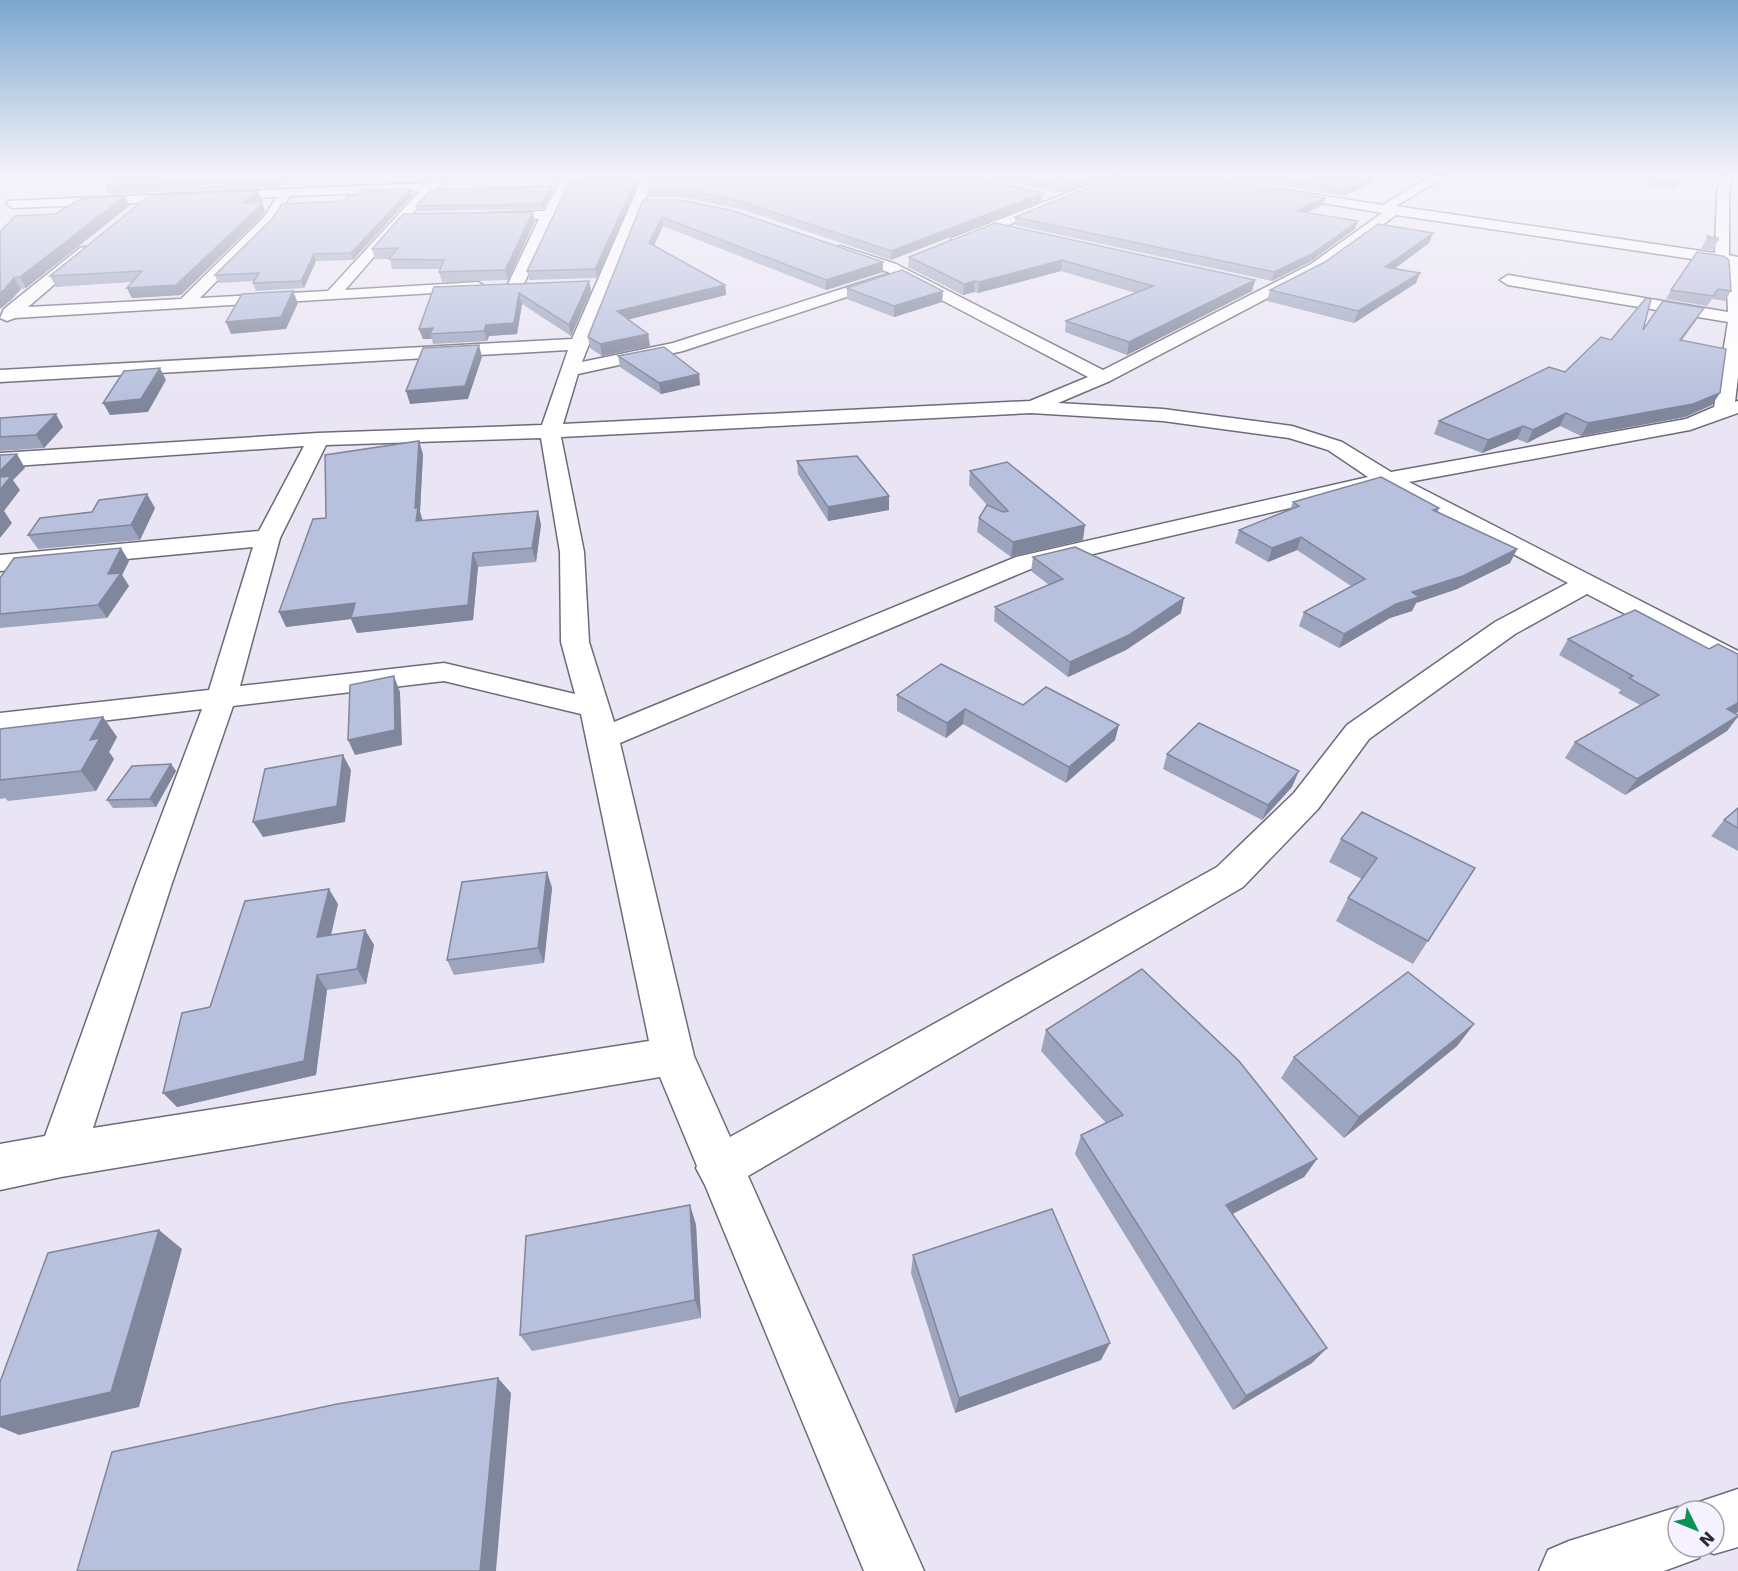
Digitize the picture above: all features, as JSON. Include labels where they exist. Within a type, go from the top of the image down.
[{"type":"street","points":[[5,317],[86,249]]},
{"type":"street","points":[[187,302],[240,249]]},
{"type":"street","points":[[334,293],[373,249]]},
{"type":"street","points":[[515,286],[532,249]]},
{"type":"street","points":[[622,249],[575,357],[550,431],[572,552],[575,642],[599,723],[673,1056],[894,1571]]},
{"type":"street","points":[[842,249],[902,267],[1102,377]]},
{"type":"street","points":[[1031,407],[1102,377],[1316,267],[1340,249]]},
{"type":"street","points":[[0,723],[444,672],[599,723],[1025,562],[1387,479],[1690,424],[1727,415],[1737,319],[1733,266],[1730,260],[1657,249]]},
{"type":"street","points":[[0,376],[575,357],[677,347],[902,267]]},
{"type":"street","points":[[1508,280],[1737,319]]},
{"type":"street","points":[[1249,283],[1272,288]]},
{"type":"street","points":[[582,284],[605,284]]},
{"type":"street","points":[[5,317],[334,293],[537,285]]},
{"type":"street","points":[[0,460],[318,439],[550,431],[1031,407],[1163,415],[1292,432],[1335,446],[1387,479],[1738,662]]},
{"type":"street","points":[[61,1155],[220,699],[268,538],[318,439]]},
{"type":"street","points":[[0,563],[268,538]]},
{"type":"street","points":[[719,1167],[1230,877],[1306,801],[1359,732],[1505,628],[1586,584]]},
{"type":"street","points":[[0,1167],[61,1155],[673,1056]]},
{"type":"street","points":[[1569,1571],[1666,1541]]},
{"type":"building","points":[[0,249],[56,249],[20,277],[14,278],[0,293]]},
{"type":"building","points":[[83,249],[214,249],[176,285],[127,288],[142,271],[50,276]]},
{"type":"building","points":[[241,249],[354,249],[351,253],[314,254],[301,281],[253,283],[259,273],[215,275]]},
{"type":"building","points":[[397,249],[515,249],[505,270],[439,272],[444,260],[389,259]]},
{"type":"building","points":[[537,249],[604,249],[595,269],[527,271]]},
{"type":"building","points":[[623,249],[660,249],[725,285],[617,311],[648,334],[600,344],[588,337]]},
{"type":"building","points":[[746,249],[846,249],[883,262],[826,280]]},
{"type":"building","points":[[928,249],[1115,249],[1255,280],[1129,342],[1066,321],[1153,286],[1062,260],[964,284],[909,257]]},
{"type":"building","points":[[1167,249],[1319,249],[1274,272]]},
{"type":"building","points":[[1343,249],[1410,249],[1385,267],[1420,273],[1358,311],[1270,290],[1325,262]]},
{"type":"building","points":[[1697,252],[1723,256],[1729,260],[1731,291],[1718,289],[1713,296],[1671,290]]},
{"type":"building","points":[[902,270],[943,291],[894,306],[847,288]]},
{"type":"building","points":[[589,281],[569,325],[519,293],[514,323],[486,325],[484,331],[430,334],[433,328],[419,329],[434,287]]},
{"type":"building","points":[[293,291],[281,317],[226,322],[242,294]]},
{"type":"building","points":[[1646,298],[1651,299],[1643,330],[1663,301],[1704,308],[1680,340],[1726,349],[1720,393],[1693,404],[1588,423],[1566,413],[1533,430],[1523,426],[1488,440],[1439,421],[1549,367],[1565,372],[1601,337],[1611,340]]},
{"type":"building","points":[[479,345],[465,386],[406,391],[423,348]]},
{"type":"building","points":[[664,347],[699,374],[659,383],[618,356]]},
{"type":"building","points":[[160,368],[141,399],[103,403],[124,371]]},
{"type":"building","points":[[56,414],[36,435],[0,437],[0,418]]},
{"type":"building","points":[[419,441],[416,521],[538,511],[532,548],[473,553],[468,605],[351,618],[355,603],[279,612],[313,519],[326,518],[325,455]]},
{"type":"building","points":[[17,454],[0,471],[0,455]]},
{"type":"building","points":[[857,456],[889,496],[828,507],[797,461]]},
{"type":"building","points":[[1007,462],[1085,525],[1013,542],[979,518],[987,505],[1003,512],[1008,511],[970,471]]},
{"type":"building","points":[[11,476],[0,490],[0,477]]},
{"type":"building","points":[[1381,477],[1439,508],[1433,510],[1517,549],[1463,576],[1412,592],[1419,597],[1396,604],[1344,634],[1304,612],[1365,579],[1301,537],[1272,548],[1239,530],[1299,506],[1293,502]]},
{"type":"building","points":[[147,494],[131,525],[28,535],[40,518],[92,512],[99,500]]},
{"type":"building","points":[[1075,547],[1184,598],[1129,635],[1070,662],[995,607],[1063,579],[1033,557]]},
{"type":"building","points":[[121,548],[108,574],[121,573],[98,605],[0,614],[0,578],[14,558]]},
{"type":"building","points":[[1635,610],[1709,649],[1718,644],[1738,654],[1738,703],[1727,709],[1738,716],[1637,779],[1575,742],[1659,695],[1629,678],[1633,676],[1568,639]]},
{"type":"building","points":[[941,664],[1023,705],[1046,687],[1119,725],[1069,767],[965,709],[947,723],[897,695]]},
{"type":"building","points":[[394,676],[395,730],[348,740],[350,685]]},
{"type":"building","points":[[103,717],[90,740],[100,738],[81,771],[0,780],[0,729]]},
{"type":"building","points":[[1199,723],[1299,771],[1268,805],[1167,754]]},
{"type":"building","points":[[343,755],[337,806],[253,822],[265,769]]},
{"type":"building","points":[[171,764],[150,799],[107,800],[132,766]]},
{"type":"building","points":[[1738,808],[1738,828],[1724,820]]},
{"type":"building","points":[[1362,812],[1475,868],[1428,941],[1348,898],[1377,858],[1341,839]]},
{"type":"building","points":[[547,872],[538,948],[447,960],[462,882]]},
{"type":"building","points":[[329,889],[317,937],[365,930],[357,969],[317,975],[304,1061],[163,1093],[182,1013],[210,1007],[245,901]]},
{"type":"building","points":[[1142,969],[1239,1061],[1317,1159],[1226,1205],[1327,1348],[1246,1396],[1081,1135],[1123,1115],[1046,1030]]},
{"type":"building","points":[[1408,972],[1474,1024],[1359,1117],[1294,1057]]},
{"type":"building","points":[[690,1205],[695,1300],[520,1335],[526,1236]]},
{"type":"building","points":[[1052,1209],[1110,1343],[959,1398],[913,1255]]},
{"type":"building","points":[[159,1230],[111,1392],[0,1417],[0,1382],[48,1253]]},
{"type":"building","points":[[498,1378],[480,1571],[77,1571],[112,1452],[337,1404]]}]
